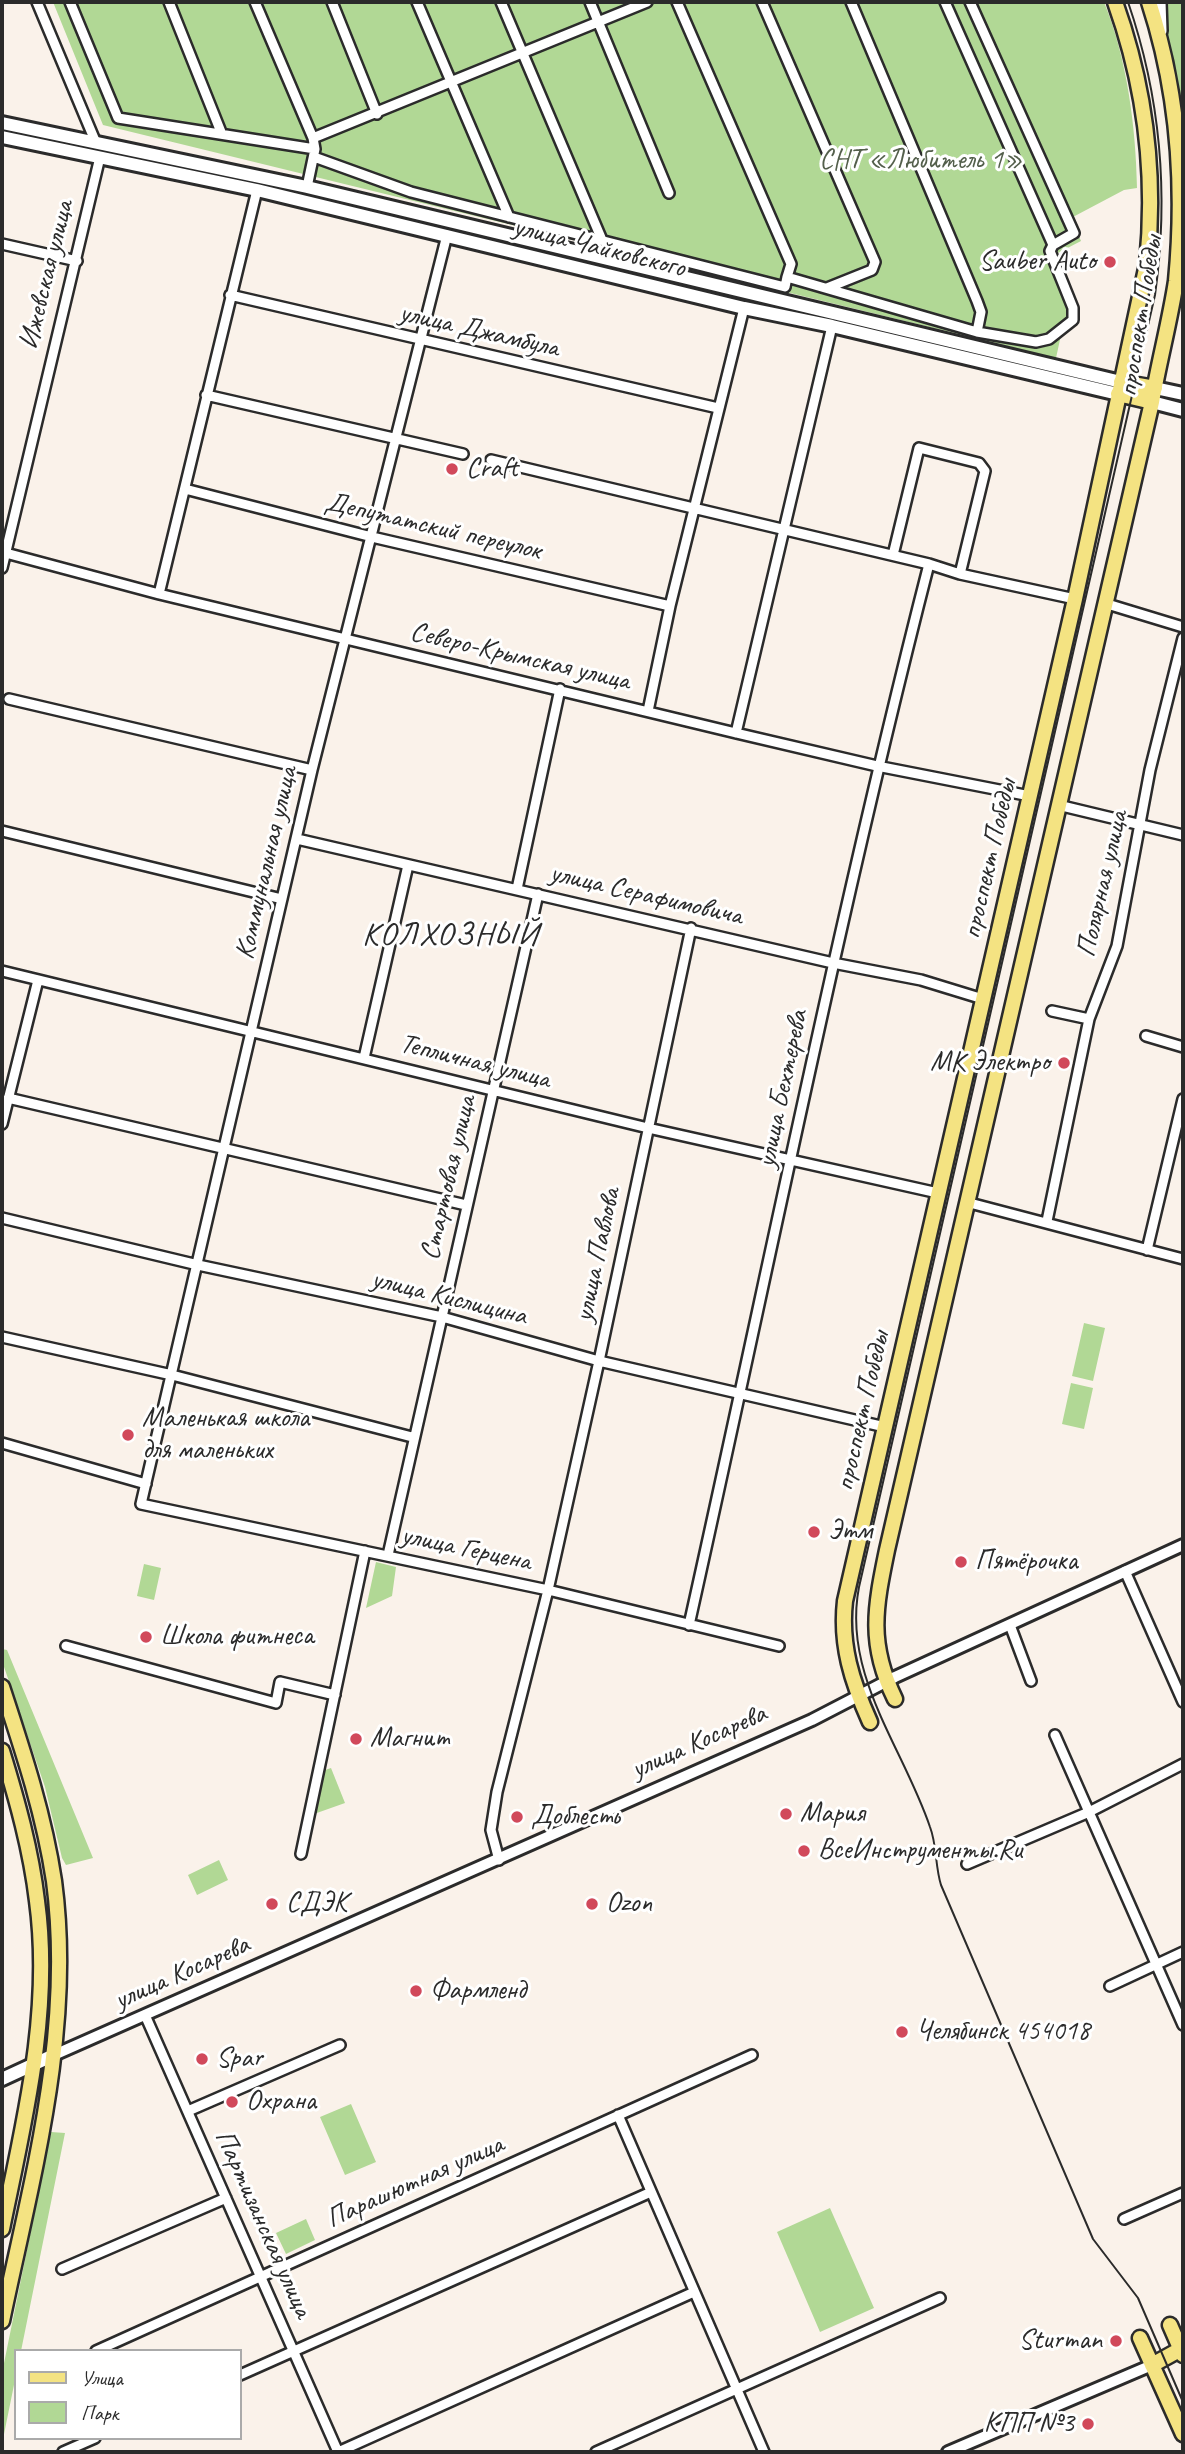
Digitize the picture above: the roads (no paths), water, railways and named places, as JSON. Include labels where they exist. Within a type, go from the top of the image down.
[{"type":"main road","name":"проспект Победы","points":[[870,1722],[848,1663],[843,1622],[885,1427],[1075,598],[1144,280],[1150,212],[1149,169],[1141,98],[1115,2]]},
{"type":"main road","name":"проспект Победы","points":[[895,1699],[886,1681],[876,1638],[875,1611],[966,1202],[1154,395],[1176,282],[1181,198],[1178,131],[1162,47],[1149,2]]},
{"type":"main road","name":"улица Чайковского","points":[[2,123],[307,187],[1120,388]]},
{"type":"main road","name":"улица Чайковского","points":[[2,136],[257,190],[744,308],[1154,395],[1183,394]]},
{"type":"main road","name":"Ижевская улица","points":[[96,143],[100,157]]},
{"type":"main road","name":"улица Чайковского","points":[[1154,395],[1183,410]]},
{"type":"main road","points":[[2,1687],[33,1786],[54,1881],[59,1974],[54,2055],[44,2117],[2,2321]]},
{"type":"main road","points":[[2,1751],[15,1793],[37,1902],[40,1994],[33,2065],[2,2229]]},
{"type":"main road","name":"улица Косарева","points":[[2,2079],[54,2055]]},
{"type":"main road","points":[[1152,2365],[1182,2351],[1170,2325]]},
{"type":"main road","points":[[1140,2338],[1183,2434]]},
{"type":"street","name":"Ижевская улица","points":[[37,2],[96,143]]},
{"type":"street","points":[[70,2],[118,118],[221,132],[314,153],[411,192],[785,287],[791,264],[677,2]]},
{"type":"street","points":[[169,2],[221,132]]},
{"type":"street","points":[[255,2],[313,138],[314,153],[307,187]]},
{"type":"street","points":[[332,2],[377,114]]},
{"type":"street","points":[[417,2],[509,217]]},
{"type":"street","points":[[501,2],[602,240]]},
{"type":"street","points":[[590,2],[669,193]]},
{"type":"street","points":[[313,138],[647,2]]},
{"type":"street","points":[[762,2],[875,262],[872,270],[827,288]]},
{"type":"street","points":[[852,2],[977,301],[981,312],[977,332]]},
{"type":"street","points":[[945,2],[1053,244]]},
{"type":"street","points":[[787,277],[977,332],[1036,342],[1049,339],[1073,320],[1073,308],[1050,251],[1053,244],[1074,233],[970,2]]},
{"type":"street","points":[[1161,2],[1162,47]]},
{"type":"street","name":"Ижевская улица","points":[[2,568],[3,552],[60,316],[77,261],[100,157]]},
{"type":"street","points":[[159,594],[257,190]]},
{"type":"street","name":"Коммунальная улица","points":[[141,1504],[312,770],[447,235]]},
{"type":"street","points":[[2,244],[77,261]]},
{"type":"street","name":"улица Джамбула","points":[[230,295],[718,408]]},
{"type":"street","points":[[648,710],[670,606],[744,308]]},
{"type":"street","points":[[736,733],[832,326]]},
{"type":"street","points":[[206,395],[463,454]]},
{"type":"street","points":[[893,555],[919,448],[979,463],[985,471],[960,574]]},
{"type":"street","points":[[491,460],[893,555],[960,574],[1075,598]]},
{"type":"street","name":"Депутатский переулок","points":[[185,489],[372,537],[670,606]]},
{"type":"street","name":"Северо-Крымская улица","points":[[3,552],[159,594],[736,733],[877,766],[1030,796]]},
{"type":"street","name":"улица Бехтерева","points":[[689,1625],[877,766],[929,564]]},
{"type":"street","points":[[1104,603],[1183,627]]},
{"type":"street","name":"Полярная улица","points":[[1048,1221],[1089,1019],[1117,946],[1140,825],[1183,638]]},
{"type":"street","points":[[517,889],[560,689]]},
{"type":"street","points":[[9,699],[312,770]]},
{"type":"street","points":[[1058,805],[1183,835]]},
{"type":"street","points":[[2,831],[282,899]]},
{"type":"street","name":"улица Серафимовича","points":[[297,839],[833,963],[921,980],[983,999]]},
{"type":"street","points":[[364,1058],[408,864]]},
{"type":"street","name":"Стартовая улица","points":[[387,1555],[538,894]]},
{"type":"street","name":"улица Павлова","points":[[499,1860],[491,1830],[497,1792],[548,1590],[691,928]]},
{"type":"street","name":"Тепличная улица","points":[[2,971],[648,1128],[939,1193]]},
{"type":"street","points":[[2,1124],[38,980]]},
{"type":"street","points":[[1052,1011],[1089,1019]]},
{"type":"street","points":[[1146,1036],[1183,1047]]},
{"type":"street","points":[[8,1098],[466,1205]]},
{"type":"street","points":[[1147,1250],[1183,1099]]},
{"type":"street","points":[[966,1202],[1048,1221],[1183,1259]]},
{"type":"street","name":"улица Кислицина","points":[[2,1218],[198,1265],[442,1317],[599,1361],[885,1427]]},
{"type":"street","points":[[2,1336],[172,1375],[412,1437]]},
{"type":"street","points":[[2,1443],[146,1484]]},
{"type":"street","name":"улица Герцена","points":[[141,1504],[548,1590],[779,1646]]},
{"type":"street","name":"улица Косарева","points":[[54,2055],[499,1860],[859,1697],[886,1681],[1183,1545]]},
{"type":"street","points":[[301,1854],[365,1551]]},
{"type":"street","points":[[1125,1571],[1183,1702]]},
{"type":"street","points":[[1010,1625],[1031,1681]]},
{"type":"street","points":[[66,1646],[276,1703],[280,1682],[335,1695]]},
{"type":"street","points":[[1055,1735],[1183,2025]]},
{"type":"street","points":[[967,1864],[1089,1812],[1183,1765]]},
{"type":"street","points":[[1110,1986],[1183,1952]]},
{"type":"street","name":"Партизанская улица","points":[[145,2015],[338,2452]]},
{"type":"street","points":[[188,2112],[340,2045]]},
{"type":"street","name":"Парашютная улица","points":[[100,2349],[752,2055]]},
{"type":"street","points":[[618,2115],[764,2452]]},
{"type":"street","points":[[242,2374],[651,2192]]},
{"type":"street","points":[[1124,2219],[1183,2193]]},
{"type":"street","points":[[62,2269],[226,2198]]},
{"type":"street","points":[[338,2452],[694,2292]]},
{"type":"street","points":[[596,2452],[940,2298]]},
{"type":"street","points":[[948,2452],[1152,2365]]},
{"type":"street","points":[[63,2452],[90,2440]]},
{"type":"tram line","points":[[1128,2],[1148,74],[1159,147],[1161,221],[1155,295],[859,1587],[856,1619],[859,1650],[867,1681],[930,1827],[941,1885],[1093,2239],[1138,2298],[1183,2402]]},
{"type":"place","name":"Sauber Auto","points":[[1110,262]]},
{"type":"place","name":"Craft","points":[[452,469]]},
{"type":"place","name":"МК Электро","points":[[1064,1063]]},
{"type":"place","name":"Маленькая школа для маленьких","points":[[128,1435]]},
{"type":"place","name":"Этм","points":[[814,1532]]},
{"type":"place","name":"Пятёрочка","points":[[961,1562]]},
{"type":"place","name":"Школа фитнеса","points":[[146,1637]]},
{"type":"place","name":"Магнит","points":[[356,1739]]},
{"type":"place","name":"Мария","points":[[786,1814]]},
{"type":"place","name":"Доблесть","points":[[517,1817]]},
{"type":"place","name":"ВсеИнструменты.Ru","points":[[804,1851]]},
{"type":"place","name":"СДЭК","points":[[272,1904]]},
{"type":"place","name":"Ozon","points":[[592,1904]]},
{"type":"place","name":"Фармленд","points":[[416,1991]]},
{"type":"place","name":"Челябинск 454018","points":[[902,2032]]},
{"type":"place","name":"Spar","points":[[202,2059]]},
{"type":"place","name":"Охрана","points":[[232,2102]]},
{"type":"place","name":"Sturman","points":[[1116,2341]]},
{"type":"place","name":"КПП №3","points":[[1088,2424]]},
{"type":"district","name":"КОЛХОЗНЫЙ","points":[[451,936]]},
{"type":"park label","name":"СНТ «Любитель 1»","points":[[921,161]]}]
